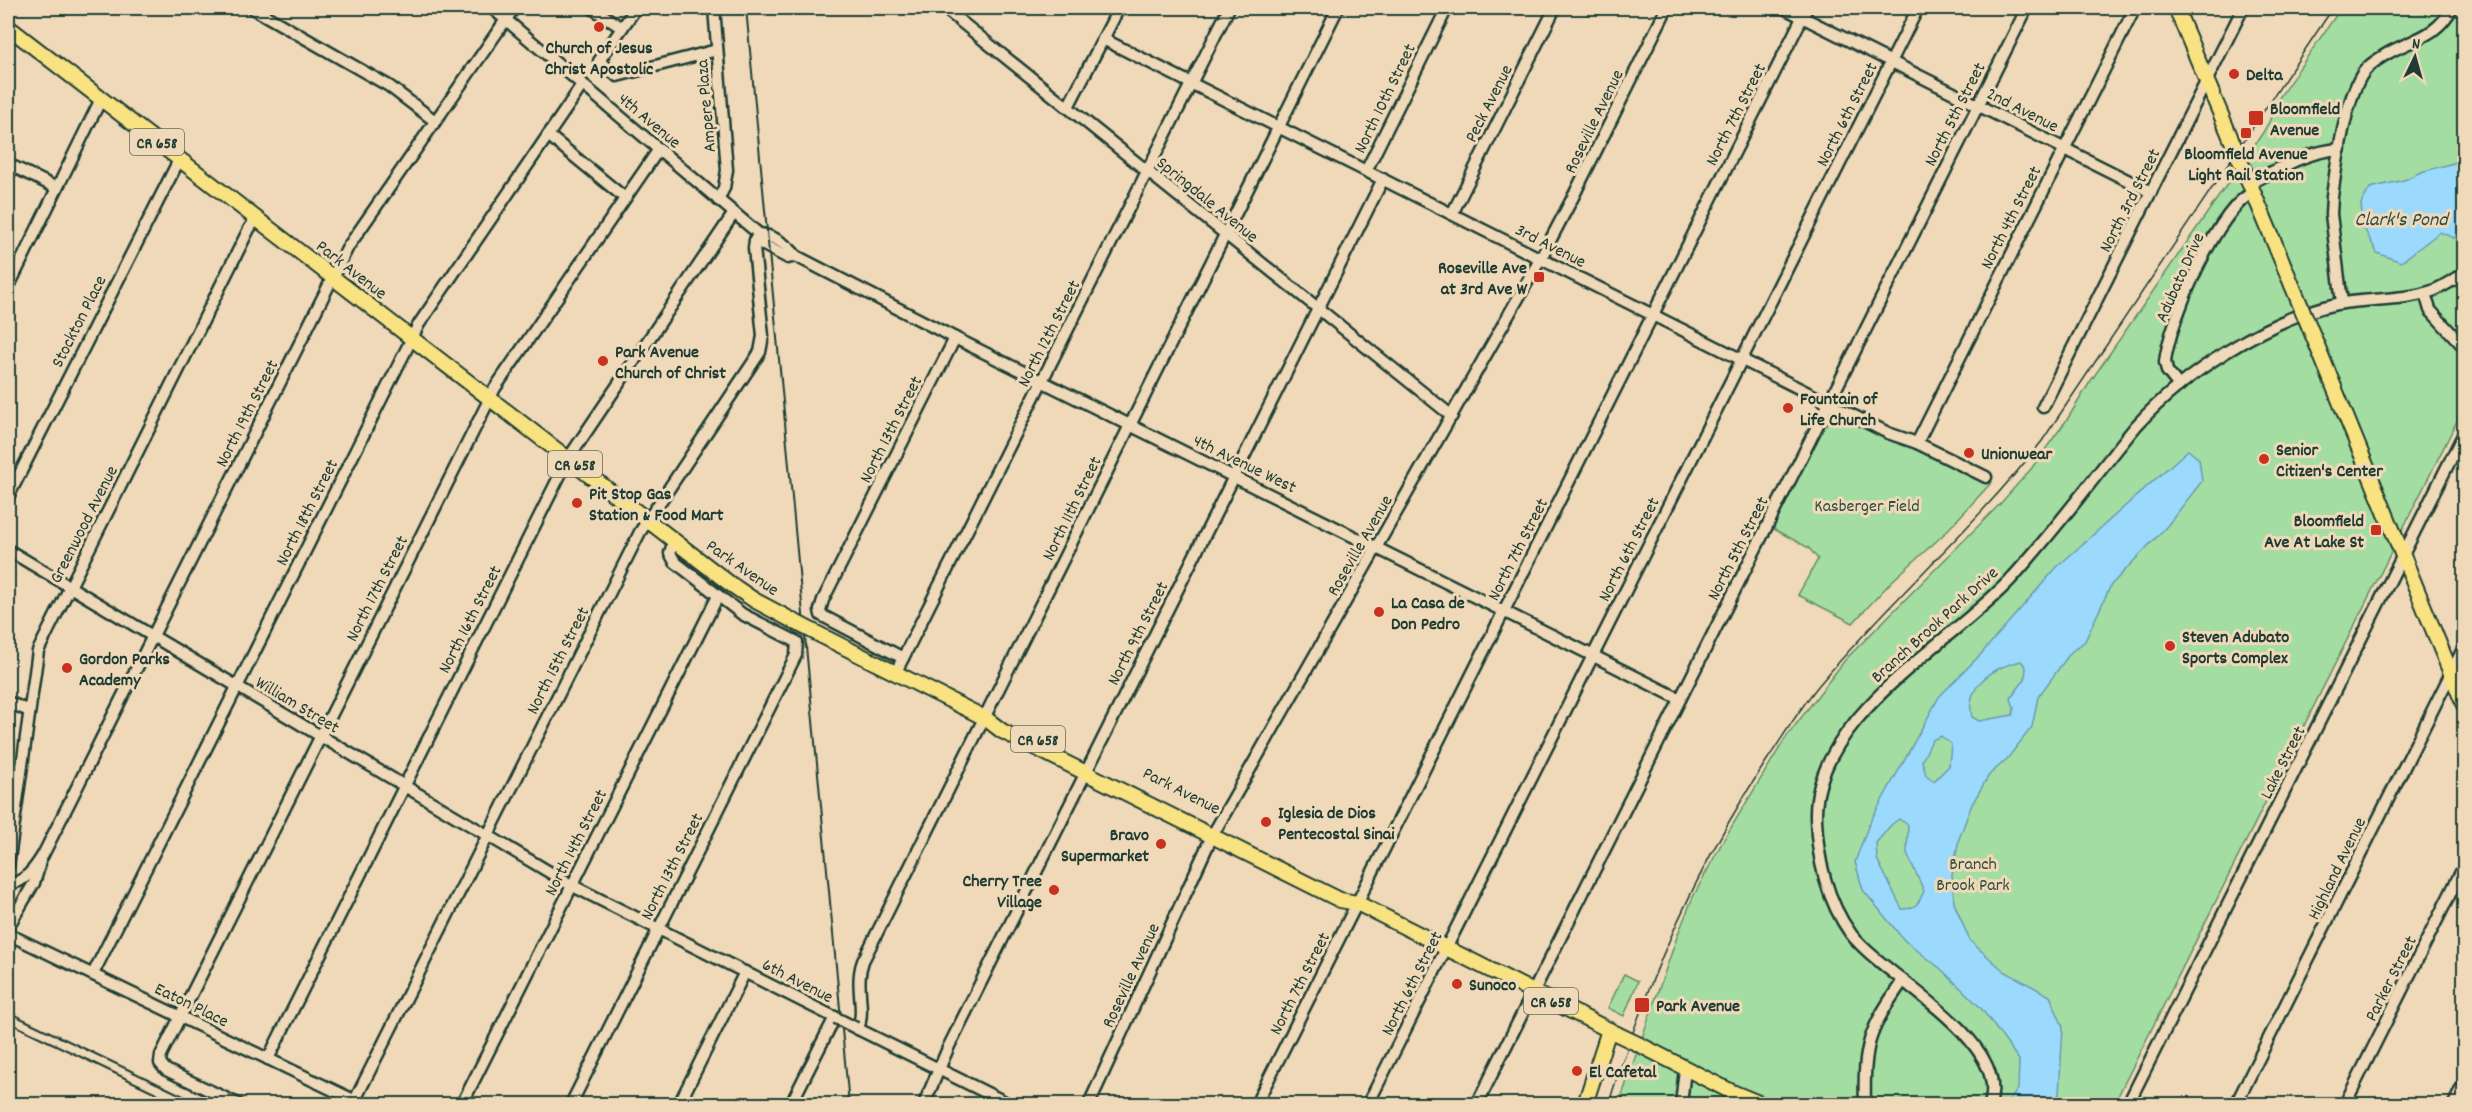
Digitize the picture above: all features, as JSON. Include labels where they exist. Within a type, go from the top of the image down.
[{"type":"main road","points":[[2176,8],[2250,182],[2464,705]]},
{"type":"main road","name":"Park Avenue","points":[[8,27],[748,596],[985,718],[1006,723],[1088,769],[1214,832],[1340,900],[1357,903],[1685,1069],[1761,1104]]},
{"type":"main road","points":[[1585,1104],[1613,1032]]},
{"type":"street","points":[[252,8],[389,86],[435,121]]},
{"type":"street","name":"4th Avenue","points":[[492,8],[759,234],[766,234],[791,249],[796,256]]},
{"type":"street","name":"North 19th Street","points":[[8,927],[34,883],[43,855],[348,247],[514,8]]},
{"type":"street","points":[[592,8],[622,28]]},
{"type":"street","points":[[636,8],[599,61],[617,76],[717,50]]},
{"type":"street","name":"Ampere Plaza","points":[[714,8],[727,170],[724,188],[718,200]]},
{"type":"street","name":"Springdale Avenue","points":[[944,8],[1452,416]]},
{"type":"street","points":[[1068,107],[1119,8]]},
{"type":"street","name":"North 12th Street","points":[[896,672],[1229,8]]},
{"type":"street","name":"North 11th Street","points":[[857,1028],[860,1020],[858,982],[863,962],[1338,8]]},
{"type":"street","name":"North 10th Street","points":[[1366,171],[1447,8]]},
{"type":"street","name":"Peck Avenue","points":[[1452,214],[1555,8]]},
{"type":"street","name":"Roseville Avenue","points":[[1089,1104],[1214,832],[1540,258],[1667,8]]},
{"type":"street","name":"2nd Avenue","points":[[1784,8],[1805,12],[1891,61],[2151,192]]},
{"type":"street","name":"North 6th Street","points":[[1368,1104],[1918,8]]},
{"type":"street","name":"North 5th Street","points":[[1477,1104],[2026,8]]},
{"type":"street","name":"North 4th Street","points":[[1917,443],[2135,8]]},
{"type":"street","name":"North 3rd Street","points":[[2043,407],[2243,8]]},
{"type":"street","points":[[2342,303],[2331,214],[2340,149],[2354,90],[2366,69],[2389,52],[2427,36],[2446,18],[2452,8]]},
{"type":"street","name":"North 7th Street","points":[[1256,1104],[1805,12]]},
{"type":"street","name":"3rd Avenue","points":[[1103,39],[1888,433],[1917,443],[1986,477]]},
{"type":"street","name":"North 18th Street","points":[[93,975],[411,338],[583,84]]},
{"type":"street","points":[[8,288],[101,99]]},
{"type":"street","points":[[548,135],[625,198]]},
{"type":"street","name":"North 17th Street","points":[[238,1104],[166,1070],[160,1063],[161,1055],[498,383],[658,149]]},
{"type":"street","name":"Adubato Drive","points":[[2179,386],[2167,371],[2164,362],[2181,307],[2202,259],[2250,182],[2297,159],[2340,149]]},
{"type":"street","name":"Stockton Place","points":[[8,497],[179,160]]},
{"type":"street","points":[[8,164],[57,188]]},
{"type":"street","name":"North 9th Street","points":[[924,1104],[939,1069],[1383,179]]},
{"type":"street","name":"North 16th Street","points":[[268,1059],[568,459],[734,213]]},
{"type":"street","name":"Greenwood Avenue","points":[[8,866],[38,651],[256,219]]},
{"type":"street","name":"North 15th Street","points":[[357,1103],[647,520],[762,347],[754,244],[759,234]]},
{"type":"street","name":"4th Avenue West","points":[[796,256],[955,338],[1680,699]]},
{"type":"street","name":"Branch Brook Park Drive","points":[[1990,1104],[1994,1090],[1975,1046],[1950,1020],[1876,960],[1852,935],[1828,888],[1819,852],[1817,795],[1824,773],[1847,732],[1868,706],[1896,679],[1982,607],[2010,580],[2136,426],[2179,386],[2220,356],[2254,336],[2319,309],[2342,303],[2425,293],[2438,289],[2464,273]]},
{"type":"street","points":[[2425,293],[2430,310],[2464,348]]},
{"type":"street","name":"North 13th Street","points":[[903,658],[821,615],[819,610],[955,338]]},
{"type":"street","name":"Lake Street","points":[[2128,1104],[2464,433]]},
{"type":"street","name":"Park Avenue","points":[[674,540],[670,549],[673,560],[742,614],[797,642]]},
{"type":"street","name":"William Street","points":[[8,550],[572,885]]},
{"type":"street","name":"North 14th Street","points":[[462,1104],[718,596]]},
{"type":"street","name":"North 13th Street","points":[[571,1104],[796,655],[797,642]]},
{"type":"street","name":"Highland Avenue","points":[[2236,1104],[2464,647]]},
{"type":"street","points":[[8,702],[29,711]]},
{"type":"street","name":"North 19th Street","points":[[8,884],[26,877],[43,855]]},
{"type":"street","name":"Parker Street","points":[[2345,1104],[2464,866]]},
{"type":"street","name":"6th Avenue","points":[[572,885],[1010,1104]]},
{"type":"street","name":"Eaton Place","points":[[8,934],[357,1103]]},
{"type":"street","points":[[679,1104],[745,972]]},
{"type":"street","points":[[1864,1104],[1864,1070],[1870,1037],[1876,1020],[1902,982]]},
{"type":"street","points":[[791,1104],[836,1018]]},
{"type":"street","points":[[1681,1104],[1685,1069]]},
{"type":"street","points":[[2454,1104],[2464,1083]]},
{"type":"green space","name":"Branch Brook Park","points":[[2341,8],[2464,8],[2464,407],[2114,1104],[1619,1104],[1693,897],[1724,839],[1785,739],[1845,660],[2000,504],[2031,469],[2262,134],[2270,120],[2274,105]]},
{"type":"green space","name":"Kasberger Field","points":[[1831,407],[1992,482],[1943,535],[1892,581],[1853,623],[1798,595],[1818,559],[1809,548],[1768,526]]},
{"type":"green space","points":[[1624,974],[1638,981],[1624,1016],[1608,1008]]},
{"type":"water","name":"Clark's Pond","points":[[2464,151],[2464,228],[2454,238],[2440,232],[2401,262],[2377,253],[2363,226],[2361,204],[2370,188],[2404,180],[2421,172],[2457,162]]},
{"type":"water","points":[[2188,450],[2199,459],[2202,481],[2167,526],[2111,585],[2085,641],[2071,652],[2038,697],[2032,727],[2007,759],[1989,775],[1972,804],[1959,839],[1952,875],[1954,903],[1970,941],[2004,971],[2050,996],[2063,1027],[2059,1094],[2052,1104],[2007,1104],[2018,1089],[2019,1060],[1981,1008],[1941,969],[1904,940],[1863,890],[1855,862],[1869,824],[1939,697],[1981,654],[2057,567]],"holes":[[[2021,661],[2026,667],[2025,679],[2011,698],[2014,708],[2013,715],[1979,721],[1972,717],[1972,696],[1983,679],[2001,668]],[[1941,736],[1951,744],[1949,766],[1934,781],[1926,775],[1922,761],[1932,740]],[[1899,819],[1908,825],[1907,853],[1924,891],[1916,904],[1907,909],[1902,909],[1877,859],[1876,843]]]},
{"type":"tram line","points":[[1609,1104],[1642,1007],[1672,933],[1726,827],[1792,722],[1846,654],[1988,504],[2042,441],[2333,8]]},
{"type":"railway","points":[[746,8],[849,1104]]},
{"type":"railway","points":[[8,1012],[200,1104]]},
{"type":"railway","points":[[8,1022],[179,1104]]},
{"type":"place","name":"Church of Jesus Christ Apostolic","points":[[599,27]]},
{"type":"place","name":"Delta","points":[[2234,74]]},
{"type":"place","name":"Bloomfield Avenue","points":[[2256,118]]},
{"type":"place","name":"Bloomfield Avenue Light Rail Station","points":[[2246,133]]},
{"type":"place","name":"Roseville Ave at 3rd Ave W","points":[[1539,277]]},
{"type":"place","name":"Park Avenue Church of Christ","points":[[603,361]]},
{"type":"place","name":"Fountain of Life Church","points":[[1788,408]]},
{"type":"place","name":"Unionwear","points":[[1969,453]]},
{"type":"place","name":"Senior Citizen's Center","points":[[2264,459]]},
{"type":"place","name":"Pit Stop Gas Station & Food Mart","points":[[577,503]]},
{"type":"place","name":"Bloomfield Ave At Lake St","points":[[2376,530]]},
{"type":"place","name":"La Casa de Don Pedro","points":[[1379,612]]},
{"type":"place","name":"Steven Adubato Sports Complex","points":[[2170,646]]},
{"type":"place","name":"Gordon Parks Academy","points":[[67,668]]},
{"type":"place","name":"Iglesia de Dios Pentecostal Sinai","points":[[1266,822]]},
{"type":"place","name":"Bravo Supermarket","points":[[1161,844]]},
{"type":"place","name":"Cherry Tree Village","points":[[1054,890]]},
{"type":"place","name":"Sunoco","points":[[1457,984]]},
{"type":"place","name":"Park Avenue","points":[[1642,1005]]},
{"type":"place","name":"El Cafetal","points":[[1577,1071]]}]
